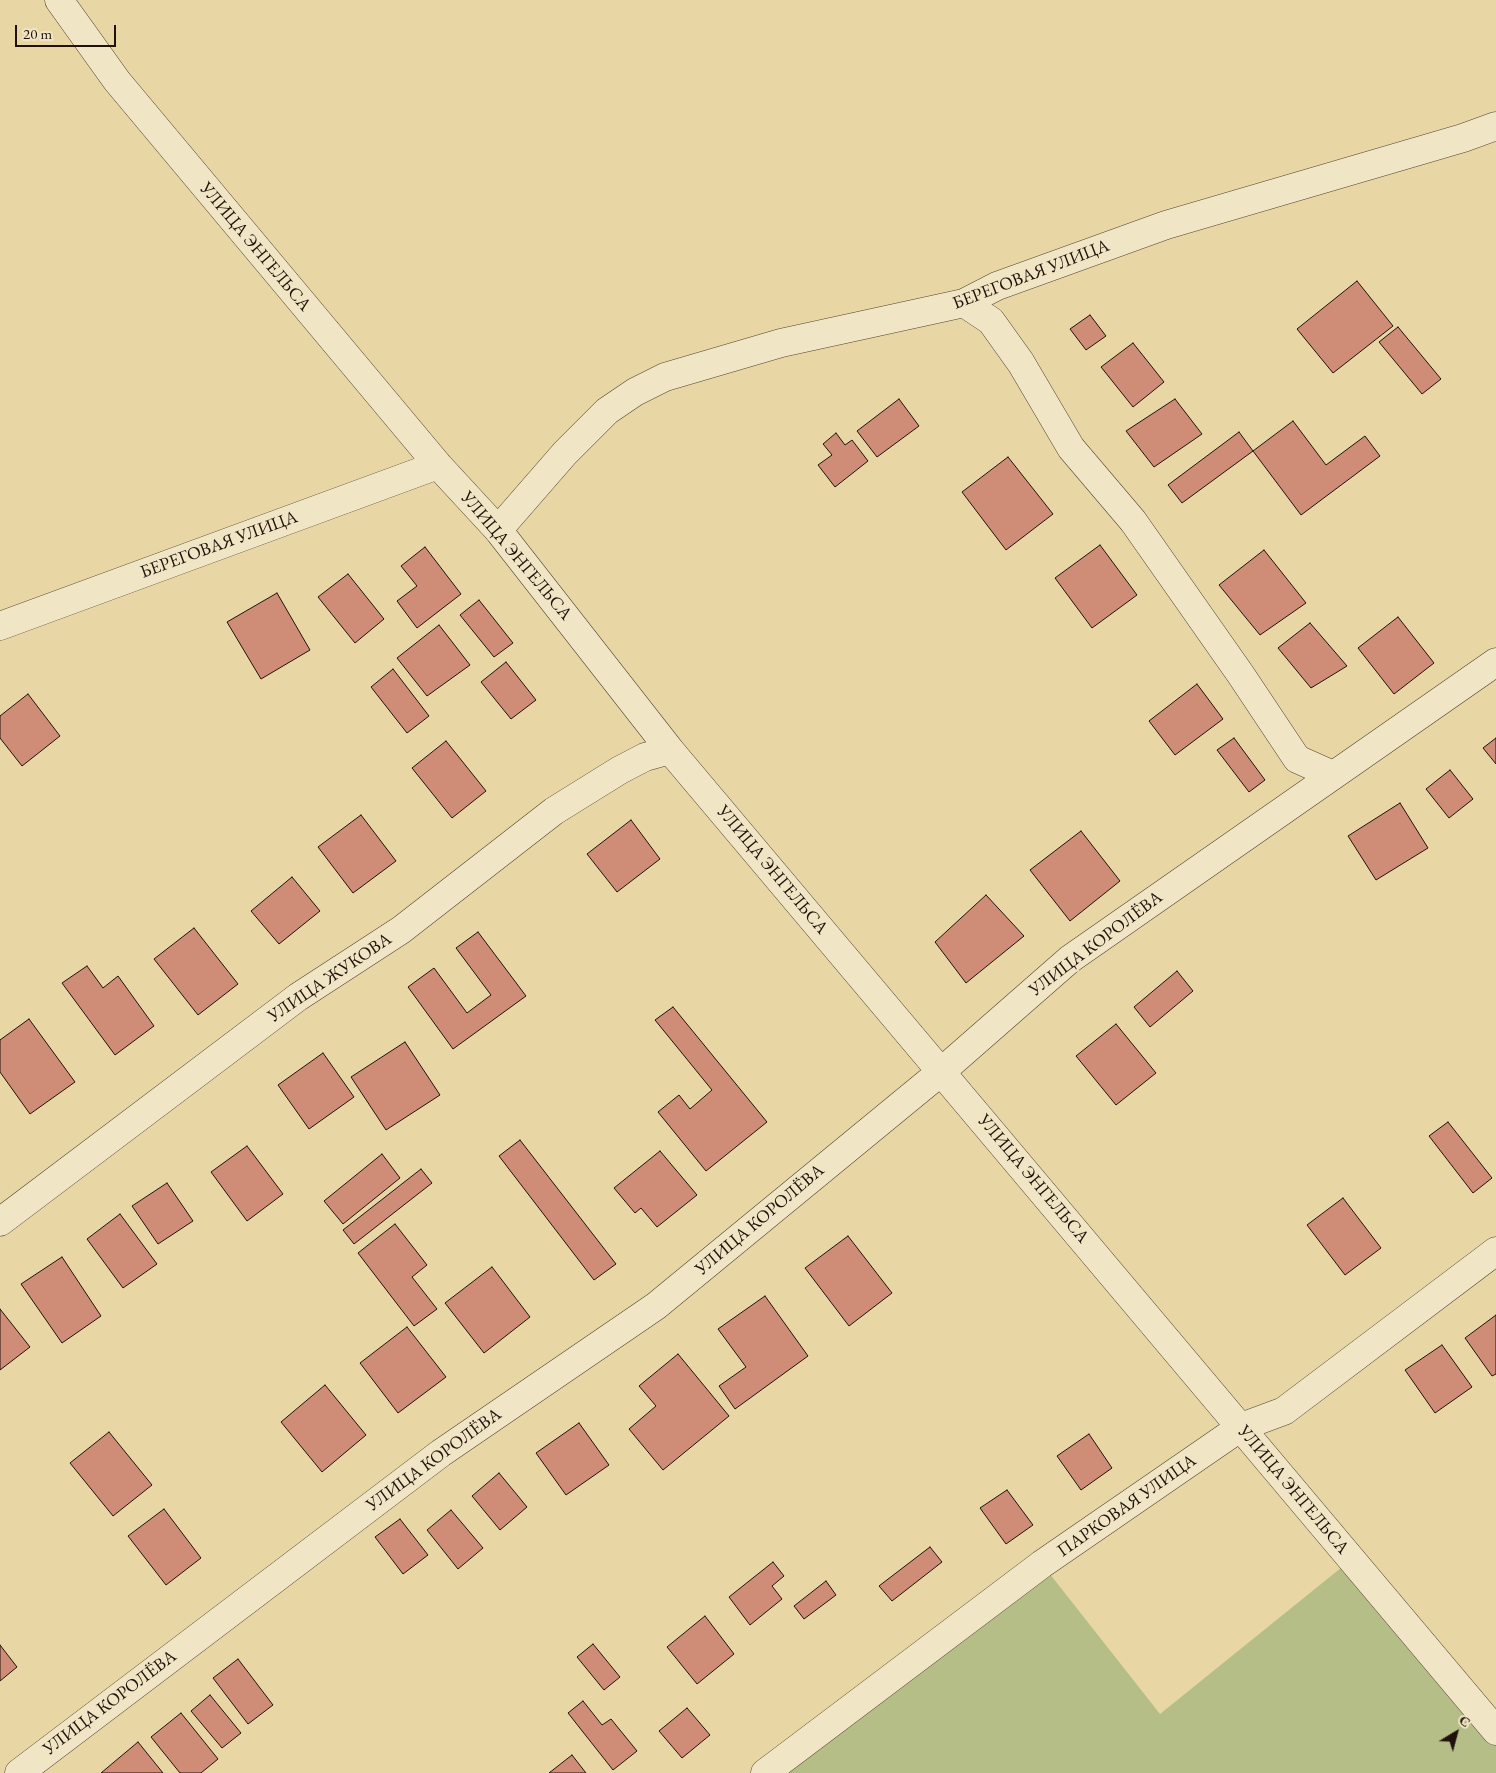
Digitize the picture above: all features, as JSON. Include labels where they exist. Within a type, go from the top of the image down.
[{"type":"street","name":"УЛИЦА ЭНГЕЛЬСА","points":[[59,0],[117,81],[438,465],[498,530],[670,750],[1496,1730]]},
{"type":"street","name":"БЕРЕГОВАЯ УЛИЦА","points":[[498,530],[565,453],[607,411],[635,392],[665,377],[780,343],[964,303],[997,286],[1166,225],[1463,138],[1496,126]]},
{"type":"street","points":[[964,303],[991,321],[1021,363],[1071,448],[1133,521],[1241,675],[1297,759],[1333,775]]},
{"type":"street","name":"БЕРЕГОВАЯ УЛИЦА","points":[[0,626],[438,465]]},
{"type":"street","name":"УЛИЦА КОРОЛЁВА","points":[[19,1773],[441,1453],[656,1306],[942,1071],[1070,959],[1496,662]]},
{"type":"street","name":"УЛИЦА ЖУКОВА","points":[[0,1222],[298,997],[401,930],[554,811],[620,770],[645,758],[670,750]]},
{"type":"street","points":[[1292,803],[1297,759]]},
{"type":"street","name":"ПАРКОВАЯ УЛИЦА","points":[[764,1773],[1042,1564],[1241,1427],[1284,1411],[1496,1251]]},
{"type":"green space","points":[[1352,1559],[1496,1731],[1496,1773],[765,1773],[1042,1564],[1160,1714]]},
{"type":"building","points":[[1357,281],[1393,326],[1333,373],[1297,329]]},
{"type":"building","points":[[1090,315],[1106,336],[1086,350],[1070,329]]},
{"type":"building","points":[[1398,327],[1441,379],[1422,394],[1379,342]]},
{"type":"building","points":[[1133,343],[1164,382],[1133,407],[1101,367]]},
{"type":"building","points":[[899,399],[919,426],[877,457],[857,431]]},
{"type":"building","points":[[1175,399],[1202,434],[1154,467],[1126,431]]},
{"type":"building","points":[[1293,421],[1326,465],[1365,436],[1380,456],[1301,515],[1253,451]]},
{"type":"building","points":[[1239,432],[1253,451],[1182,503],[1168,485]]},
{"type":"building","points":[[836,433],[845,445],[852,440],[868,461],[835,487],[818,465],[832,455],[823,444]]},
{"type":"building","points":[[1008,457],[1053,514],[1006,550],[962,492]]},
{"type":"building","points":[[1100,545],[1137,595],[1092,628],[1055,578]]},
{"type":"building","points":[[425,547],[461,594],[417,628],[397,601],[417,586],[401,566]]},
{"type":"building","points":[[1264,550],[1306,603],[1260,635],[1219,585]]},
{"type":"building","points":[[348,574],[384,619],[355,643],[318,597]]},
{"type":"building","points":[[277,593],[310,650],[261,679],[227,622]]},
{"type":"building","points":[[479,600],[513,643],[494,657],[460,615]]},
{"type":"building","points":[[1398,617],[1434,663],[1394,694],[1358,648]]},
{"type":"building","points":[[1310,623],[1347,666],[1311,688],[1278,648]]},
{"type":"building","points":[[439,625],[470,665],[427,696],[397,658]]},
{"type":"building","points":[[506,662],[536,700],[511,719],[481,682]]},
{"type":"building","points":[[393,669],[429,716],[407,733],[371,687]]},
{"type":"building","points":[[1197,684],[1223,719],[1175,755],[1149,721]]},
{"type":"building","points":[[28,694],[60,736],[22,766],[0,738],[0,716]]},
{"type":"building","points":[[1234,738],[1265,780],[1249,792],[1217,750]]},
{"type":"building","points":[[1496,738],[1496,764],[1483,748]]},
{"type":"building","points":[[446,741],[486,791],[452,818],[412,768]]},
{"type":"building","points":[[1450,770],[1473,799],[1449,818],[1426,789]]},
{"type":"building","points":[[1400,803],[1428,848],[1376,880],[1348,836]]},
{"type":"building","points":[[361,815],[396,861],[353,893],[318,847]]},
{"type":"building","points":[[631,820],[660,859],[617,892],[587,854]]},
{"type":"building","points":[[1081,831],[1120,881],[1070,921],[1030,870]]},
{"type":"building","points":[[292,877],[320,911],[279,944],[251,911]]},
{"type":"building","points":[[986,895],[1024,936],[966,983],[935,942]]},
{"type":"building","points":[[194,928],[238,984],[198,1015],[154,959]]},
{"type":"building","points":[[478,932],[526,996],[453,1049],[408,987],[434,968],[467,1013],[491,995],[456,948]]},
{"type":"building","points":[[87,966],[103,988],[118,976],[154,1026],[115,1055],[62,983]]},
{"type":"building","points":[[1177,971],[1193,991],[1150,1027],[1134,1007]]},
{"type":"building","points":[[673,1007],[767,1122],[706,1171],[658,1112],[679,1095],[690,1109],[712,1090],[655,1020]]},
{"type":"building","points":[[29,1019],[75,1082],[30,1114],[0,1072],[0,1040]]},
{"type":"building","points":[[1116,1024],[1156,1073],[1116,1105],[1076,1056]]},
{"type":"building","points":[[405,1042],[440,1095],[386,1130],[351,1077]]},
{"type":"building","points":[[323,1053],[354,1097],[309,1129],[278,1085]]},
{"type":"building","points":[[1448,1122],[1492,1178],[1473,1193],[1429,1136]]},
{"type":"building","points":[[520,1140],[616,1264],[594,1280],[499,1156]]},
{"type":"building","points":[[247,1146],[283,1194],[247,1221],[211,1172]]},
{"type":"building","points":[[660,1151],[697,1195],[657,1227],[641,1208],[635,1213],[614,1188]]},
{"type":"building","points":[[382,1154],[400,1178],[343,1224],[324,1201]]},
{"type":"building","points":[[421,1169],[432,1183],[354,1244],[343,1230]]},
{"type":"building","points":[[167,1183],[193,1221],[158,1244],[132,1206]]},
{"type":"building","points":[[1343,1198],[1381,1248],[1345,1275],[1307,1225]]},
{"type":"building","points":[[120,1214],[157,1264],[123,1288],[87,1239]]},
{"type":"building","points":[[395,1224],[427,1265],[412,1277],[437,1309],[414,1326],[358,1253]]},
{"type":"building","points":[[848,1236],[892,1293],[849,1326],[805,1268]]},
{"type":"building","points":[[62,1257],[101,1316],[62,1343],[21,1284]]},
{"type":"building","points":[[492,1267],[530,1317],[484,1353],[445,1303]]},
{"type":"building","points":[[765,1296],[808,1356],[735,1409],[719,1386],[746,1367],[718,1329]]},
{"type":"building","points":[[0,1309],[30,1347],[0,1370]]},
{"type":"building","points":[[1496,1315],[1496,1374],[1492,1376],[1465,1338]]},
{"type":"building","points":[[407,1327],[446,1377],[398,1413],[360,1363]]},
{"type":"building","points":[[1442,1345],[1472,1387],[1435,1413],[1405,1370]]},
{"type":"building","points":[[678,1354],[729,1416],[663,1470],[629,1429],[656,1406],[639,1386]]},
{"type":"building","points":[[325,1385],[366,1435],[322,1472],[281,1422]]},
{"type":"building","points":[[579,1423],[609,1465],[566,1495],[536,1453]]},
{"type":"building","points":[[109,1432],[152,1485],[113,1516],[70,1463]]},
{"type":"building","points":[[1089,1434],[1112,1468],[1081,1490],[1057,1456]]},
{"type":"building","points":[[499,1473],[527,1507],[500,1530],[472,1496]]},
{"type":"building","points":[[1007,1490],[1033,1525],[1006,1544],[980,1508]]},
{"type":"building","points":[[164,1509],[201,1558],[166,1585],[128,1536]]},
{"type":"building","points":[[451,1510],[483,1548],[458,1569],[427,1530]]},
{"type":"building","points":[[400,1519],[428,1555],[403,1574],[375,1537]]},
{"type":"building","points":[[930,1547],[942,1562],[892,1601],[879,1586]]},
{"type":"building","points":[[773,1562],[784,1576],[772,1586],[782,1599],[750,1625],[729,1597]]},
{"type":"building","points":[[826,1581],[836,1595],[804,1619],[794,1606]]},
{"type":"building","points":[[705,1616],[734,1654],[697,1684],[667,1647]]},
{"type":"building","points":[[593,1644],[620,1677],[604,1690],[577,1657]]},
{"type":"building","points":[[0,1645],[17,1667],[0,1681]]},
{"type":"building","points":[[238,1659],[273,1705],[248,1724],[213,1678]]},
{"type":"building","points":[[210,1695],[241,1733],[222,1748],[191,1711]]},
{"type":"building","points":[[583,1701],[602,1725],[611,1719],[637,1751],[613,1770],[568,1713]]},
{"type":"building","points":[[687,1708],[710,1735],[682,1758],[659,1731]]},
{"type":"building","points":[[181,1713],[218,1759],[201,1773],[180,1773],[151,1737]]},
{"type":"building","points":[[138,1742],[163,1773],[101,1773]]},
{"type":"building","points":[[572,1755],[586,1773],[549,1773]]}]
